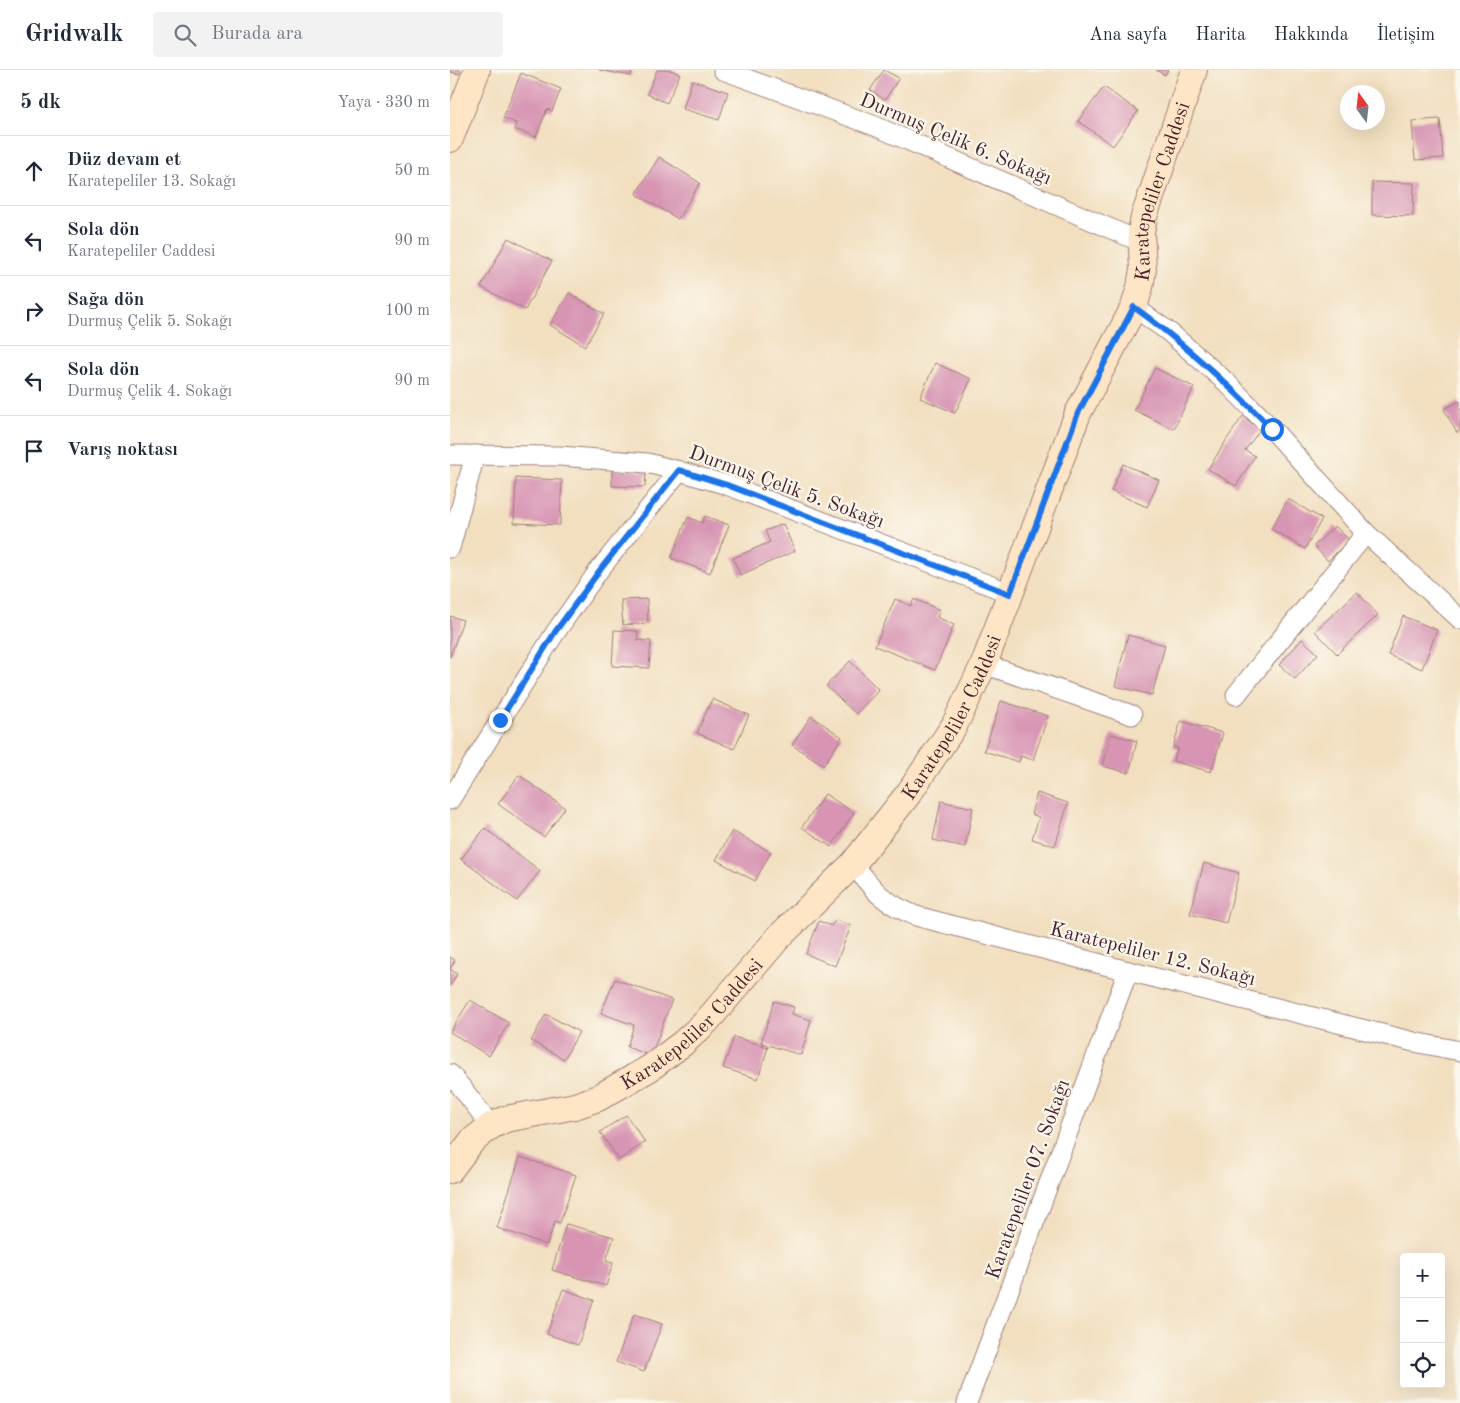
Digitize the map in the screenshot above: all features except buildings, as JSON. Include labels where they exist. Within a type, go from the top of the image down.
[{"type":"street","points":[[450,139],[477,70]]},
{"type":"street","name":"Durmuş Çelik 6. Sokağı","points":[[723,70],[875,126],[1142,242]]},
{"type":"street","name":"Karatepeliler Caddesi","points":[[450,1170],[472,1141],[492,1126],[506,1119],[575,1106],[598,1098],[650,1068],[683,1043],[706,1022],[779,937],[853,864],[909,793],[941,746],[954,726],[984,664],[1078,413],[1134,307],[1143,269],[1141,232],[1148,202],[1194,70]]},
{"type":"street","points":[[1134,307],[1169,332],[1226,382],[1272,429],[1366,534],[1460,619]]},
{"type":"street","name":"Durmuş Çelik 5. Sokağı","points":[[450,455],[560,456],[647,464],[679,470],[727,485],[1010,594]]},
{"type":"street","points":[[450,548],[475,455]]},
{"type":"street","points":[[450,800],[555,632],[600,570],[679,470]]},
{"type":"street","points":[[1236,695],[1366,534]]},
{"type":"street","points":[[984,664],[1132,715]]},
{"type":"street","name":"Karatepeliler 12. Sokağı","points":[[853,864],[876,894],[901,910],[916,916],[1414,1042],[1460,1051]]},
{"type":"street","name":"Karatepeliler 07. Sokağı","points":[[967,1403],[1128,971]]},
{"type":"street","points":[[450,1074],[492,1126]]},
{"type":"route","points":[[500,720],[555,632],[600,570],[679,470],[727,485],[1010,594],[1078,413],[1134,307],[1169,332],[1226,382],[1272,429]]}]
